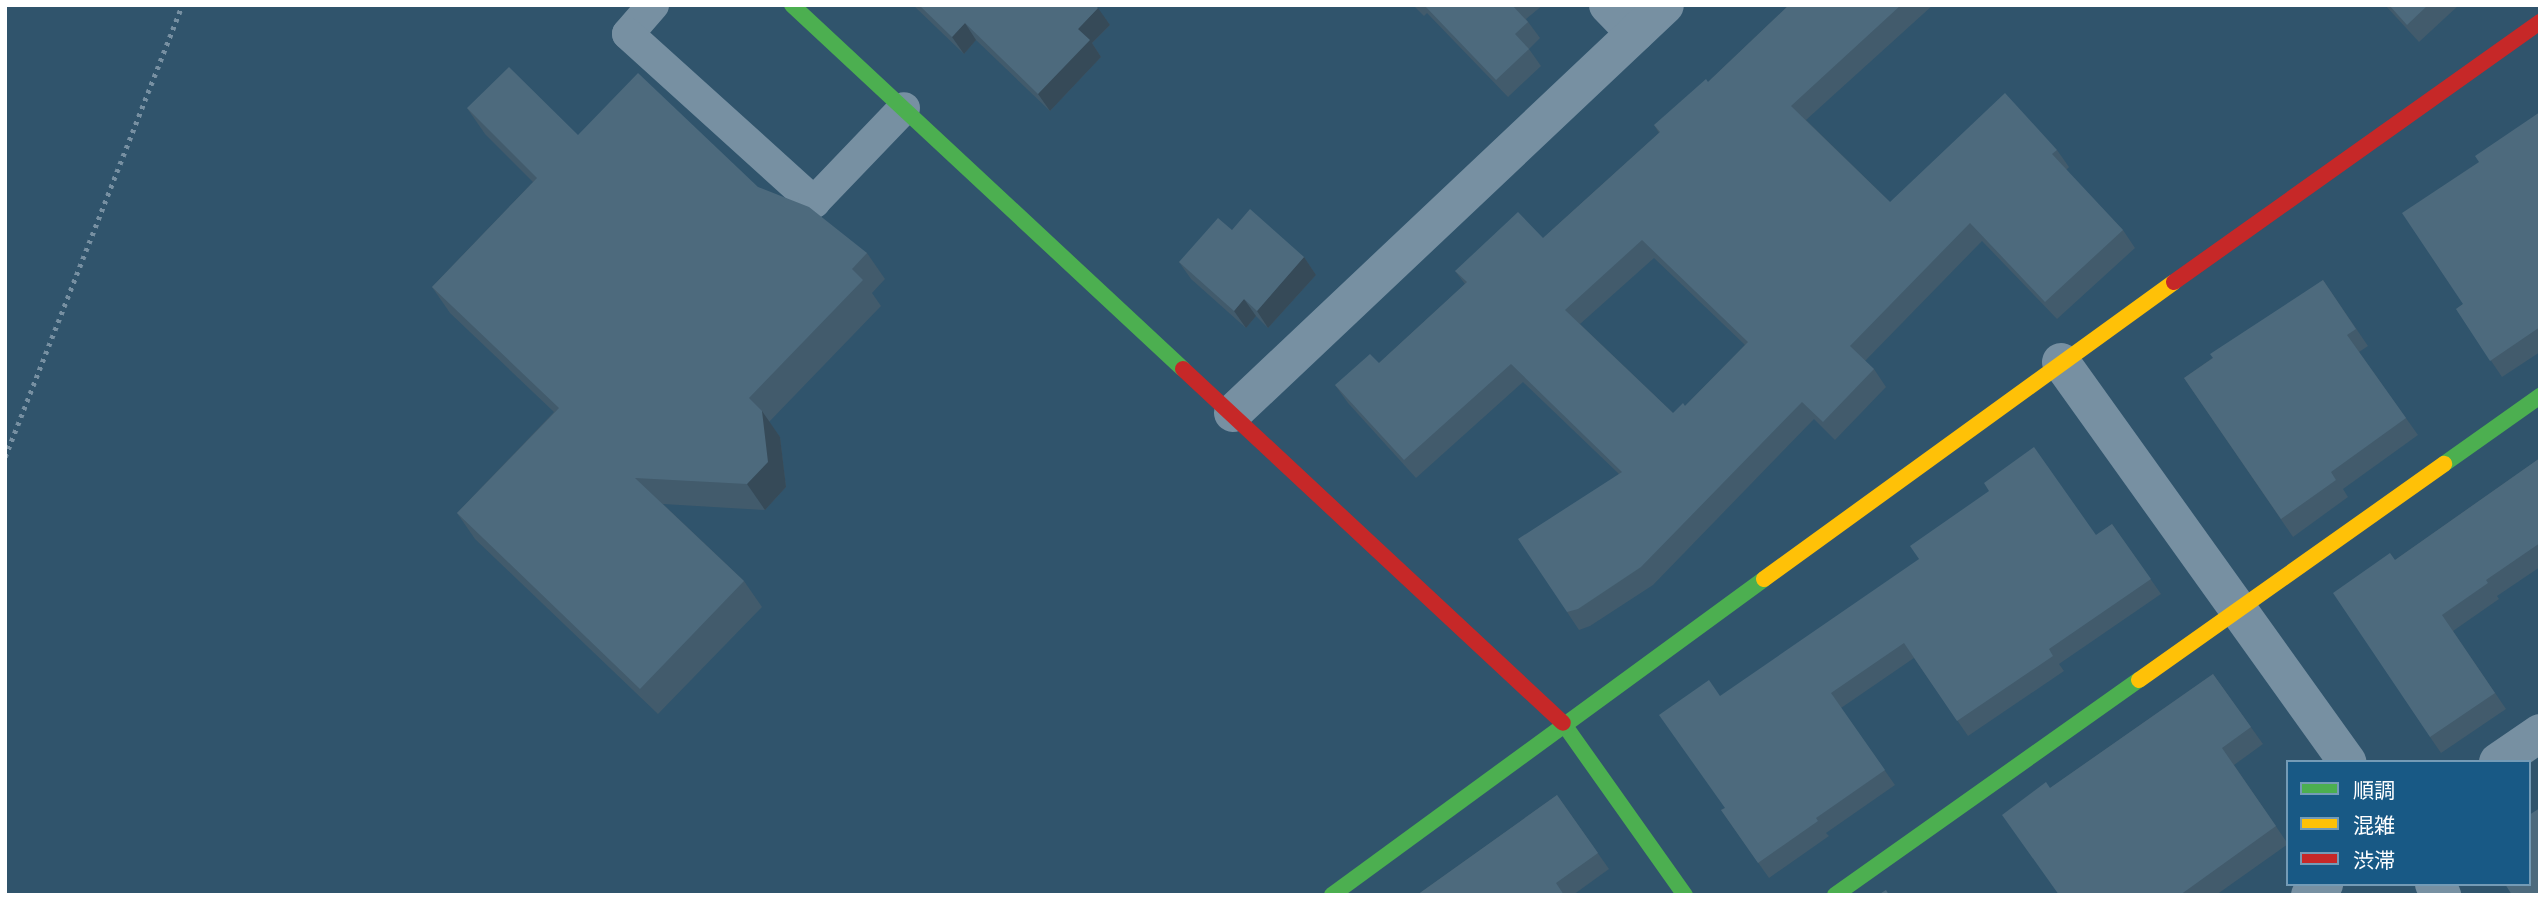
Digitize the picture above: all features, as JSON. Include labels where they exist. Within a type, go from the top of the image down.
[{"type":"street","points":[[792,5],[1565,725],[1685,895]]},
{"type":"street","points":[[1608,5],[1635,33]]},
{"type":"street","points":[[1233,413],[1665,5]]},
{"type":"street","points":[[1332,895],[2061,362],[2540,22]]},
{"type":"street","points":[[2061,362],[2346,760]]},
{"type":"street","points":[[1835,895],[2540,396]]},
{"type":"street","points":[[2501,760],[2540,733]]},
{"type":"lane","points":[[653,5],[628,34],[814,202],[904,108]]},
{"type":"path","points":[[5,457],[182,5]]},
{"type":"building","points":[[919,5],[1095,5],[1098,8],[1078,29],[1090,40],[1038,94],[965,23],[952,37]]},
{"type":"building","points":[[1424,5],[1512,5],[1528,22],[1515,34],[1529,49],[1496,80]]},
{"type":"building","points":[[1789,5],[1901,5],[1791,106],[1890,202],[2005,93],[2057,150],[2052,154],[2123,230],[2045,302],[1970,223],[1850,346],[1874,369],[1823,422],[1802,402],[1641,567],[1578,609],[1567,612],[1518,539],[1622,472],[1511,364],[1404,460],[1335,385],[1370,354],[1379,363],[1467,282],[1455,271],[1518,212],[1543,238],[1660,132],[1654,125],[1706,79],[1708,82]],"holes":[[[1642,240],[1748,342],[1685,406],[1683,403],[1673,413],[1565,310]]]},
{"type":"building","points":[[2389,5],[2428,5],[2407,25]]},
{"type":"building","points":[[509,67],[578,135],[638,73],[758,187],[809,207],[867,253],[852,269],[863,280],[749,398],[762,411],[768,462],[747,484],[635,478],[744,581],[640,689],[457,513],[559,408],[432,287],[537,178],[467,108]]},
{"type":"building","points":[[2540,112],[2540,327],[2490,361],[2456,309],[2463,304],[2402,213],[2479,162],[2475,156]]},
{"type":"building","points":[[1250,209],[1304,257],[1257,311],[1244,299],[1234,311],[1179,262],[1218,218],[1232,230]]},
{"type":"building","points":[[2323,280],[2356,329],[2347,335],[2406,418],[2331,472],[2336,480],[2281,519],[2184,378],[2213,358],[2210,354]]},
{"type":"building","points":[[2034,447],[2096,535],[2112,524],[2151,579],[2049,649],[2053,656],[1957,721],[1904,643],[1831,693],[1885,770],[1758,863],[1721,810],[1725,808],[1659,715],[1709,680],[1720,696],[1919,559],[1910,546],[1989,491],[1984,483]]},
{"type":"building","points":[[2540,458],[2540,543],[2486,580],[2488,583],[2442,615],[2495,693],[2430,737],[2333,593],[2390,553],[2395,560]]},
{"type":"building","points":[[2213,674],[2251,727],[2222,748],[2276,826],[2180,895],[2059,895],[2002,815],[2046,782],[2050,788]]},
{"type":"building","points":[[1557,795],[1598,853],[1556,883],[1564,895],[1417,895]]},
{"type":"building","points":[[2540,808],[2540,895],[2512,895],[2506,886],[2531,886],[2531,814]]},
{"type":"traffic: fast","points":[[792,5],[1183,369]]},
{"type":"traffic: fast","points":[[2444,464],[2540,396]]},
{"type":"traffic: fast","points":[[1332,895],[1764,579]]},
{"type":"traffic: fast","points":[[1835,895],[2139,680]]},
{"type":"traffic: fast","points":[[1563,723],[1685,895]]},
{"type":"traffic: slow","points":[[1764,579],[2174,282]]},
{"type":"traffic: slow","points":[[2139,680],[2444,464]]},
{"type":"traffic: jam","points":[[2174,282],[2540,22]]},
{"type":"traffic: jam","points":[[1183,369],[1563,723]]}]
